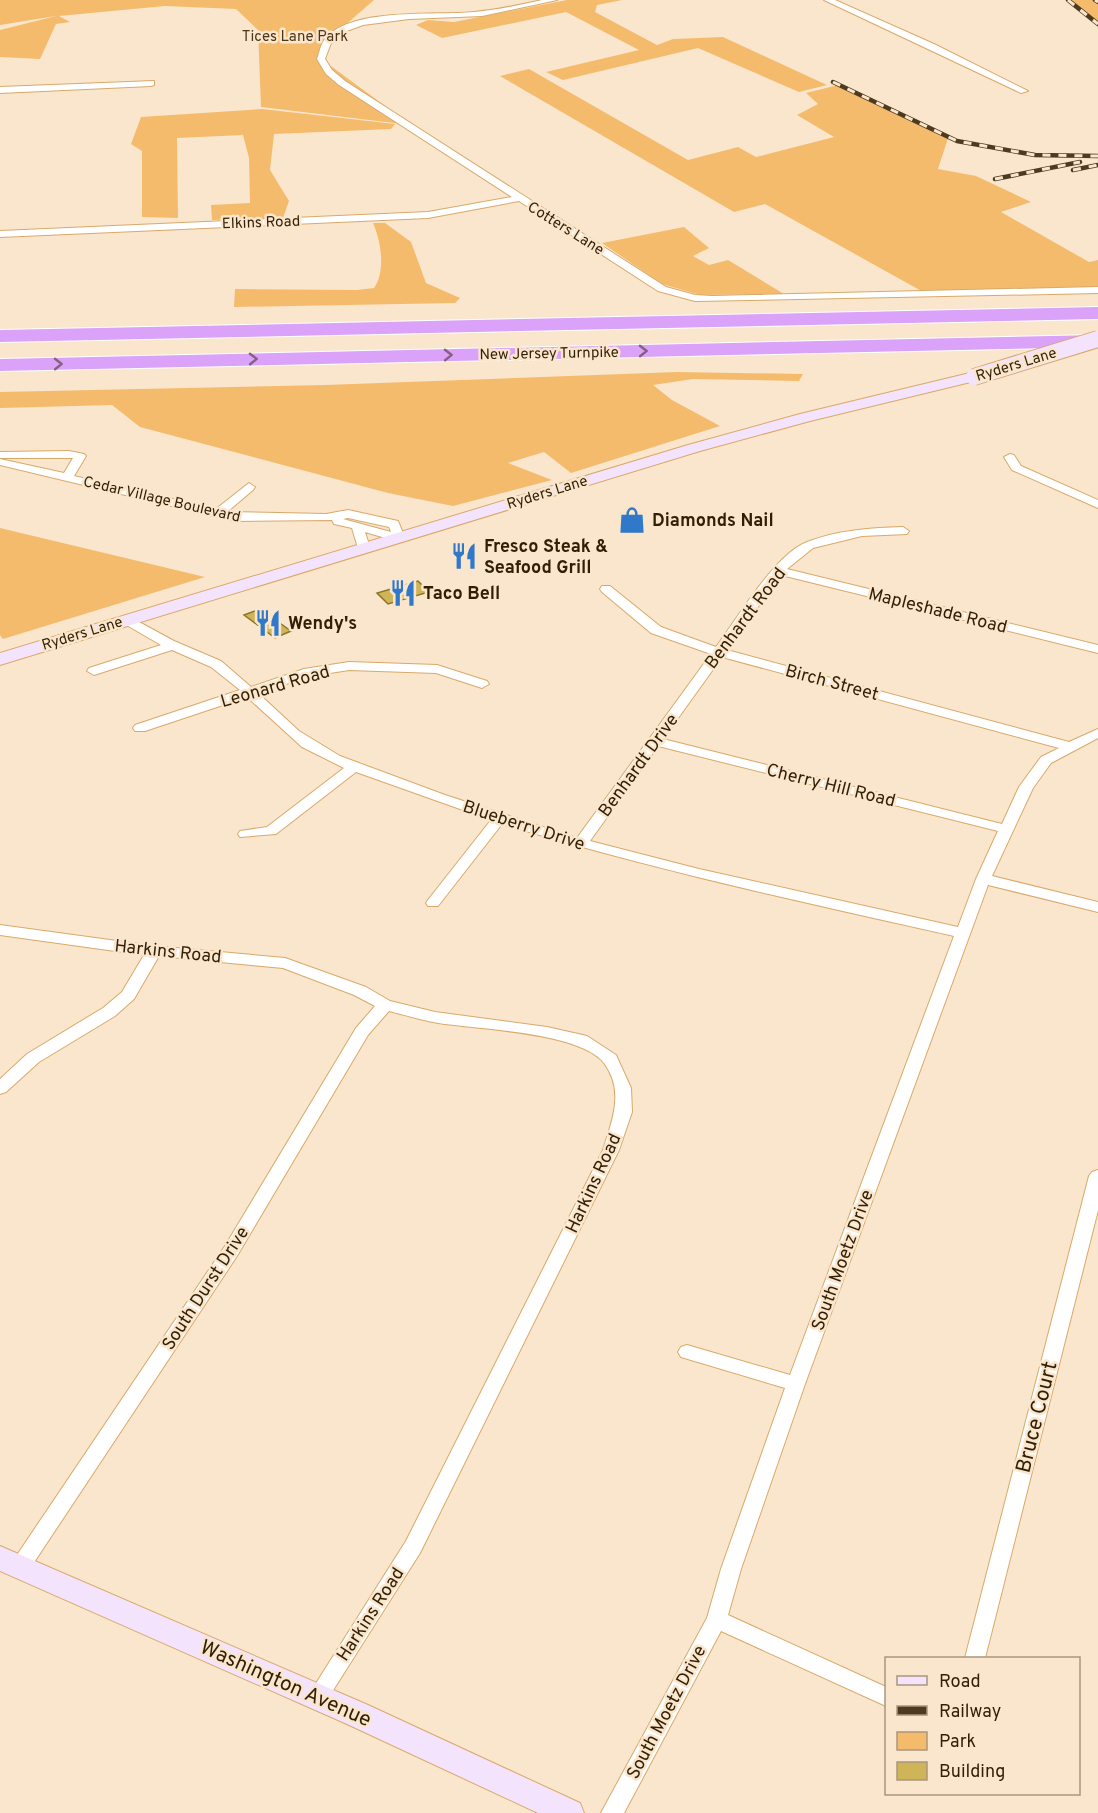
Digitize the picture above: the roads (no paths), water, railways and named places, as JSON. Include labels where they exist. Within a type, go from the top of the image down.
[{"type":"highway","name":"New Jersey Turnpike","points":[[0,336],[1098,313]]},
{"type":"highway","name":"New Jersey Turnpike","points":[[0,350],[1098,327]]},
{"type":"highway","name":"New Jersey Turnpike","points":[[0,365],[1098,340]]},
{"type":"highway","name":"New Jersey Turnpike","points":[[0,379],[1098,357]]},
{"type":"main road","name":"Ryders Lane","points":[[0,658],[762,428],[974,377],[1098,340]]},
{"type":"main road","name":"Washington Avenue","points":[[10,1563],[318,1696],[569,1813]]},
{"type":"street","name":"Cotters Lane","points":[[553,0],[496,12],[369,20],[341,29],[325,43],[321,59],[329,72],[342,83],[662,289],[695,298],[1098,290]]},
{"type":"street","points":[[828,0],[932,46],[1024,91]]},
{"type":"street","points":[[0,90],[151,83]]},
{"type":"street","name":"Elkins Road","points":[[0,234],[428,215],[519,198]]},
{"type":"street","points":[[0,455],[69,454],[80,456],[67,478]]},
{"type":"street","points":[[1010,457],[1016,468],[1098,504]]},
{"type":"street","name":"Cedar Village Boulevard","points":[[0,462],[248,518],[326,518],[348,514],[368,516],[394,524],[399,538]]},
{"type":"street","points":[[219,513],[249,488]]},
{"type":"street","points":[[364,548],[357,526],[368,516]]},
{"type":"street","name":"Cedar Village Boulevard","points":[[326,518],[399,538]]},
{"type":"street","name":"Benhardt Road","points":[[695,685],[778,570],[809,545],[862,532],[903,531]]},
{"type":"street","name":"Mapleshade Road","points":[[778,570],[1098,649]]},
{"type":"street","name":"Birch Street","points":[[606,589],[656,630],[719,651],[1071,747]]},
{"type":"street","name":"Blueberry Drive","points":[[128,620],[172,646],[218,665],[251,691],[288,729],[319,751],[354,766],[499,819],[580,844],[635,859],[962,933]]},
{"type":"street","points":[[94,671],[172,646]]},
{"type":"street","name":"Leonard Road","points":[[140,728],[309,672],[349,666],[437,669],[482,684]]},
{"type":"street","name":"Benhardt Drive","points":[[580,844],[695,685]]},
{"type":"street","name":"South Moetz Drive","points":[[612,1813],[717,1619],[731,1569],[796,1384],[983,879],[1026,787],[1046,760],[1098,733]]},
{"type":"street","name":"Cherry Hill Road","points":[[655,741],[1006,830]]},
{"type":"street","points":[[245,834],[271,831],[354,766]]},
{"type":"street","points":[[434,903],[499,819]]},
{"type":"street","points":[[983,879],[1098,907]]},
{"type":"street","name":"Harkins Road","points":[[0,930],[154,951],[285,963],[360,990],[385,1005],[435,1017],[547,1032],[581,1040],[610,1059],[623,1088],[624,1112],[611,1150],[413,1548],[318,1696]]},
{"type":"street","points":[[0,1088],[33,1058],[109,1012],[128,995],[154,951]]},
{"type":"street","name":"South Durst Drive","points":[[10,1563],[231,1251],[362,1032],[385,1005]]},
{"type":"street","name":"Bruce Court","points":[[976,1657],[1098,1176]]},
{"type":"street","points":[[687,1352],[796,1384]]},
{"type":"street","points":[[717,1619],[885,1697]]},
{"type":"railway","points":[[1068,0],[1098,24]]},
{"type":"railway","points":[[833,82],[957,141],[1035,155],[1098,156]]},
{"type":"railway","points":[[995,179],[1080,162]]},
{"type":"railway","points":[[1073,170],[1098,165]]},
{"type":"place","name":"Diamonds Nail","points":[[632,520]]},
{"type":"place","name":"Fresco Steak & Seafood Grill","points":[[464,556]]},
{"type":"place","name":"Taco Bell","points":[[403,593]]},
{"type":"place","name":"Wendy's","points":[[268,623]]},
{"type":"park label","name":"Tices Lane Park","points":[[295,36]]}]
